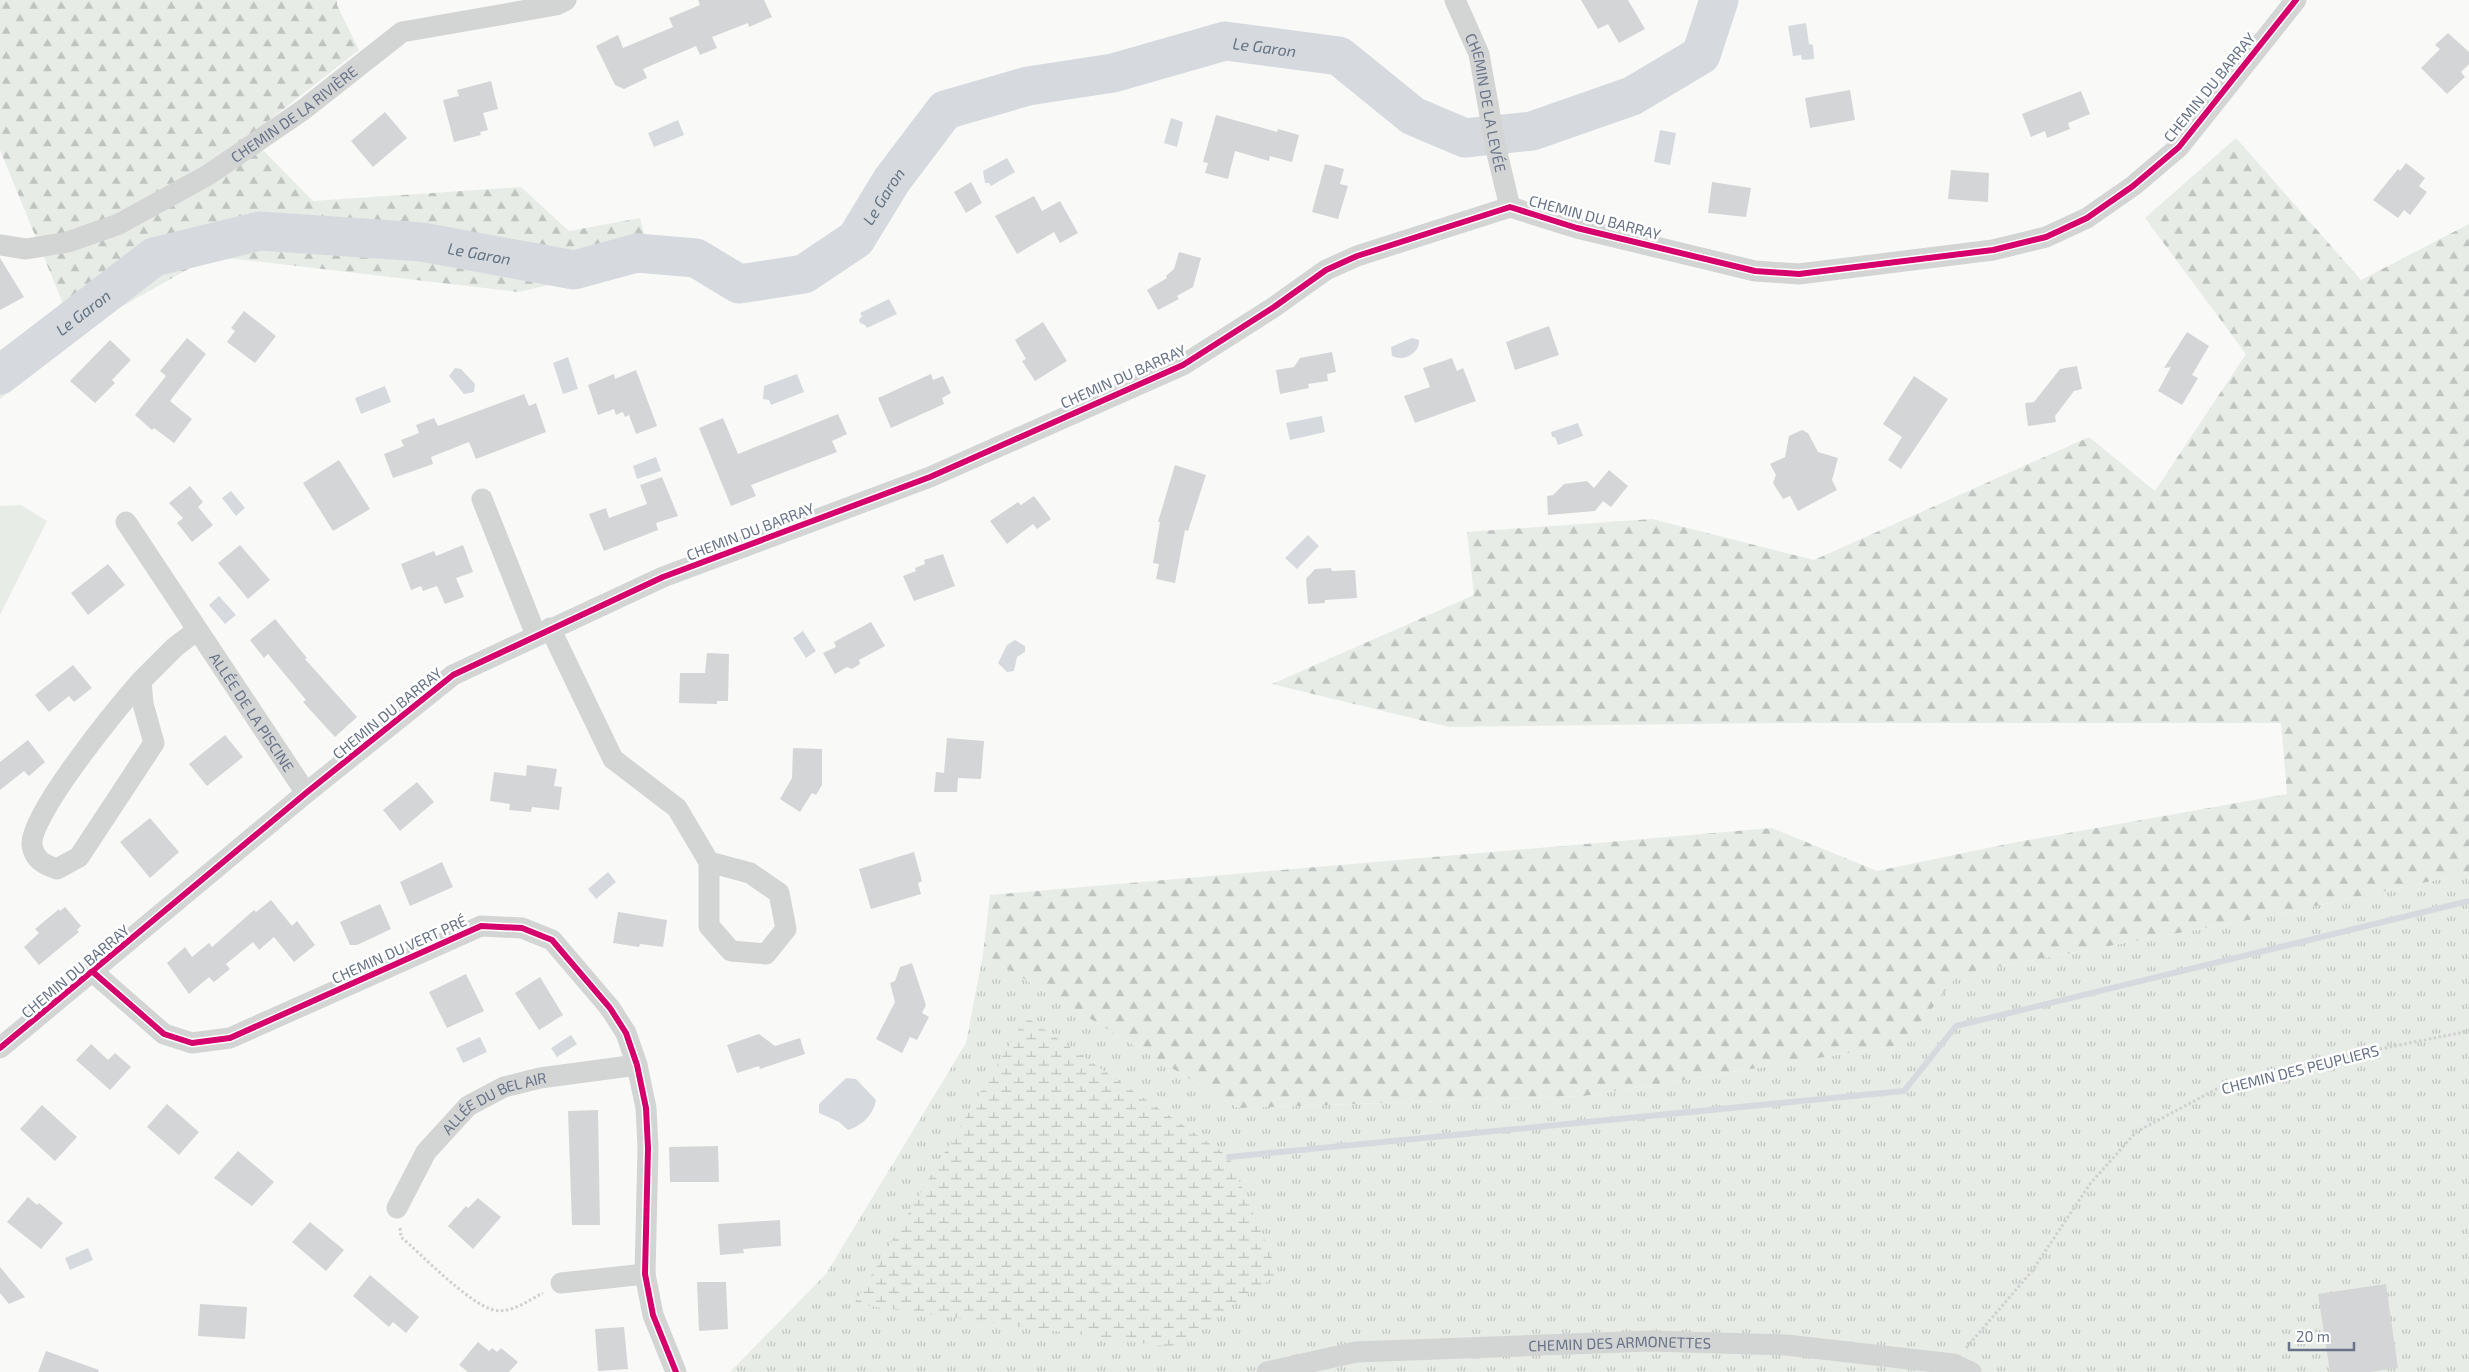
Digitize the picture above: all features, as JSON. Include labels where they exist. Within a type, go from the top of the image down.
[{"type":"street","name":"CHEMIN DE LA RIVIÈRE","points":[[0,245],[26,249],[68,242],[119,224],[208,174],[303,110],[402,32],[556,5],[566,0]]},
{"type":"street","name":"CHEMIN DE LA LEVÉE","points":[[1455,0],[1478,54],[1496,148],[1510,207]]},
{"type":"street","name":"CHEMIN DU BARRAY","points":[[0,1048],[94,972],[306,793],[453,675],[663,577],[930,477],[1183,365],[1274,307],[1326,270],[1357,256],[1510,207],[1577,228],[1755,271],[1799,274],[1993,250],[2038,239],[2087,218],[2133,186],[2179,147],[2296,0]]},
{"type":"street","points":[[482,499],[543,632],[613,759],[677,808],[709,862],[709,926],[731,951],[766,954],[786,929],[779,893],[750,873],[709,862]]},
{"type":"street","name":"ALLÉE DE LA PISCINE","points":[[126,522],[196,631],[306,793]]},
{"type":"street","points":[[141,681],[143,704],[154,743],[79,857],[58,870],[45,865],[36,856],[32,844],[37,823],[83,752],[115,710],[141,681],[175,647],[196,631]]},
{"type":"street","name":"CHEMIN DU VERT PRÉ","points":[[94,972],[164,1034],[192,1043],[230,1038],[481,926],[522,928],[552,940],[610,1008],[626,1033],[637,1065],[646,1108],[648,1148],[645,1274],[653,1315],[676,1372]]},
{"type":"street","name":"ALLÉE DU BEL AIR","points":[[397,1208],[426,1152],[468,1106],[504,1088],[540,1078],[637,1065]]},
{"type":"street","points":[[561,1283],[645,1274]]},
{"type":"street","name":"CHEMIN DES ARMONETTES","points":[[1267,1372],[1356,1352],[1650,1341],[1786,1345],[1962,1368]]},
{"type":"path","points":[[397,1208],[401,1237],[472,1299],[494,1311],[516,1308],[561,1283]]},
{"type":"green space","points":[[0,0],[337,0],[337,5],[359,50],[249,136],[313,201],[521,187],[569,231],[640,218],[651,262],[518,292],[211,256],[107,315],[0,399],[0,350],[64,306],[0,150]]},
{"type":"green space","points":[[2236,138],[2361,280],[2469,224],[2469,873],[2254,919],[1958,974],[1905,1044],[1584,1096],[1238,1108],[983,954],[990,895],[1772,828],[1877,871],[2012,843],[2287,794],[2281,723],[1773,723],[1449,727],[1272,684],[1474,595],[1467,532],[1652,519],[1814,560],[2089,437],[2155,491],[2246,354],[2145,218]]},
{"type":"green space","points":[[21,505],[47,521],[0,615],[0,506]]},
{"type":"green space","points":[[2469,873],[2469,1372],[730,1372],[826,1274],[966,1043],[983,954],[1238,1108],[1584,1096],[1904,1044],[1958,974],[2254,919]]},
{"type":"green space","points":[[1026,1017],[1229,1157],[1279,1273],[1171,1347],[854,1304]]},
{"type":"shaded area","points":[[1806,23],[1809,44],[1813,45],[1814,59],[1802,60],[1801,55],[1793,56],[1788,26]]},
{"type":"shaded area","points":[[1171,118],[1183,122],[1177,147],[1164,143]]},
{"type":"shaded area","points":[[678,120],[684,135],[654,147],[648,133]]},
{"type":"shaded area","points":[[1660,130],[1676,133],[1670,165],[1654,162]]},
{"type":"shaded area","points":[[1007,158],[1015,172],[991,186],[989,183],[985,183],[983,171]]},
{"type":"shaded area","points":[[889,299],[897,314],[867,328],[860,323],[859,320],[862,316],[860,313]]},
{"type":"shaded area","points":[[1412,338],[1419,340],[1419,345],[1414,352],[1401,358],[1392,356],[1391,347]]},
{"type":"shaded area","points":[[568,357],[578,389],[563,394],[553,363]]},
{"type":"shaded area","points":[[455,368],[461,369],[475,384],[474,392],[464,394],[449,376]]},
{"type":"shaded area","points":[[797,374],[804,392],[771,405],[769,400],[763,399],[764,386]]},
{"type":"shaded area","points":[[385,386],[391,402],[361,414],[355,398]]},
{"type":"shaded area","points":[[1322,416],[1325,432],[1290,440],[1286,423]]},
{"type":"shaded area","points":[[1578,423],[1583,436],[1558,445],[1551,432]]},
{"type":"shaded area","points":[[656,457],[661,471],[637,479],[633,466]]},
{"type":"shaded area","points":[[231,491],[245,508],[236,516],[222,498]]},
{"type":"shaded area","points":[[1308,535],[1319,546],[1297,569],[1285,558]]},
{"type":"shaded area","points":[[219,596],[236,615],[225,624],[209,605]]},
{"type":"shaded area","points":[[803,631],[816,651],[806,658],[793,638]]},
{"type":"shaded area","points":[[1015,640],[1025,646],[1025,652],[1017,657],[1014,671],[1007,672],[998,663],[1007,645]]},
{"type":"shaded area","points":[[608,872],[616,882],[596,899],[588,889]]},
{"type":"shaded area","points":[[571,1035],[577,1044],[557,1057],[551,1048]]},
{"type":"shaded area","points":[[480,1037],[487,1052],[463,1063],[456,1048]]},
{"type":"shaded area","points":[[846,1078],[856,1079],[876,1100],[870,1115],[858,1126],[848,1130],[839,1122],[819,1113],[819,1104]]},
{"type":"shaded area","points":[[88,1248],[93,1260],[70,1270],[65,1258]]},
{"type":"building","points":[[698,0],[764,0],[772,17],[749,27],[748,23],[712,37],[717,48],[700,55],[696,46],[643,69],[647,78],[624,89],[615,85],[596,46],[618,35],[623,48],[673,27],[669,18],[700,5]]},
{"type":"building","points":[[1581,0],[1628,0],[1645,29],[1619,43],[1608,24],[1598,29]]},
{"type":"building","points":[[2448,33],[2469,52],[2469,64],[2461,72],[2465,77],[2447,94],[2421,68],[2440,49],[2435,45]]},
{"type":"building","points":[[491,81],[498,109],[483,113],[488,130],[480,132],[481,135],[454,142],[443,100],[459,96],[457,90]]},
{"type":"building","points":[[1850,90],[1855,120],[1810,128],[1805,98]]},
{"type":"building","points":[[2081,91],[2090,114],[2068,123],[2070,129],[2047,138],[2045,131],[2031,137],[2022,114]]},
{"type":"building","points":[[385,112],[407,138],[373,167],[351,141]]},
{"type":"building","points":[[1216,115],[1277,132],[1278,129],[1299,135],[1292,162],[1270,156],[1269,161],[1235,151],[1228,179],[1205,173],[1208,163],[1203,162]]},
{"type":"building","points":[[2406,163],[2425,178],[2419,186],[2427,192],[2410,215],[2404,210],[2398,218],[2373,200],[2398,169],[2400,171]]},
{"type":"building","points":[[1325,164],[1344,169],[1340,184],[1348,186],[1338,219],[1312,212]]},
{"type":"building","points":[[1951,170],[1989,173],[1988,202],[1948,199]]},
{"type":"building","points":[[971,182],[982,203],[966,213],[954,192]]},
{"type":"building","points":[[1712,182],[1751,188],[1746,217],[1708,213]]},
{"type":"building","points":[[1034,196],[1042,211],[1060,201],[1078,233],[1060,243],[1054,232],[1017,254],[995,216]]},
{"type":"building","points":[[1179,252],[1201,258],[1193,287],[1177,296],[1179,299],[1158,310],[1147,290],[1167,278],[1166,276],[1174,269]]},
{"type":"building","points":[[0,258],[24,297],[0,310]]},
{"type":"building","points":[[244,311],[276,336],[255,363],[227,342],[235,331],[231,328]]},
{"type":"building","points":[[1043,322],[1067,361],[1035,381],[1022,361],[1026,359],[1015,340]]},
{"type":"building","points":[[1549,326],[1559,355],[1515,370],[1506,342]]},
{"type":"building","points":[[2187,332],[2209,346],[2192,375],[2198,378],[2182,405],[2158,391],[2171,367],[2164,368]]},
{"type":"building","points":[[187,338],[206,354],[170,401],[192,419],[174,443],[154,428],[152,430],[135,415],[166,376],[160,371]]},
{"type":"building","points":[[110,340],[131,360],[112,380],[115,383],[95,403],[70,381]]},
{"type":"building","points":[[1332,352],[1336,372],[1327,374],[1328,381],[1308,384],[1309,388],[1280,394],[1276,370],[1294,367],[1300,358]]},
{"type":"building","points":[[1452,358],[1457,371],[1463,368],[1476,401],[1415,423],[1404,396],[1430,387],[1423,368]]},
{"type":"building","points":[[2077,366],[2082,389],[2074,391],[2055,416],[2056,422],[2028,426],[2025,403],[2034,402],[2060,369]]},
{"type":"building","points":[[636,370],[657,426],[636,434],[629,415],[625,417],[623,412],[616,415],[614,409],[598,415],[588,385],[614,374],[615,379]]},
{"type":"building","points":[[931,374],[933,380],[943,376],[951,393],[942,398],[944,404],[891,428],[878,398]]},
{"type":"building","points":[[1914,376],[1948,399],[1901,469],[1888,460],[1902,437],[1883,424]]},
{"type":"building","points":[[524,394],[529,406],[536,403],[546,432],[476,459],[469,442],[431,457],[433,464],[393,478],[384,454],[404,446],[401,440],[419,433],[416,425],[434,418],[438,426]]},
{"type":"building","points":[[838,414],[847,434],[832,441],[837,452],[751,485],[756,496],[731,506],[699,428],[723,418],[738,454]]},
{"type":"building","points":[[1802,430],[1808,433],[1818,452],[1838,458],[1832,480],[1837,490],[1798,511],[1790,496],[1783,499],[1773,483],[1776,475],[1770,464],[1785,457],[1789,436]]},
{"type":"building","points":[[339,460],[370,509],[333,531],[303,483]]},
{"type":"building","points":[[1175,465],[1206,475],[1188,531],[1185,530],[1175,583],[1156,579],[1159,564],[1153,563],[1160,522],[1158,522]]},
{"type":"building","points":[[1609,470],[1628,486],[1611,507],[1603,501],[1595,511],[1548,515],[1547,496],[1553,495],[1564,484],[1587,481],[1594,488]]},
{"type":"building","points":[[662,477],[678,516],[656,523],[658,530],[604,551],[589,514],[606,508],[609,518],[647,504],[640,485]]},
{"type":"building","points":[[190,486],[203,502],[198,507],[213,525],[192,542],[177,523],[183,518],[169,503]]},
{"type":"building","points":[[1034,496],[1051,519],[1037,529],[1033,524],[1007,544],[990,521],[1018,502],[1021,505]]},
{"type":"building","points":[[240,545],[270,580],[248,599],[218,563]]},
{"type":"building","points":[[463,545],[473,572],[456,578],[464,597],[445,604],[437,586],[423,591],[421,586],[411,590],[401,564],[434,551],[436,556]]},
{"type":"building","points":[[943,554],[955,586],[914,601],[903,576],[916,571],[915,568],[925,564],[924,560]]},
{"type":"building","points":[[108,564],[125,585],[88,615],[71,593]]},
{"type":"building","points":[[1331,568],[1332,571],[1355,570],[1357,598],[1325,600],[1325,603],[1308,604],[1306,579],[1315,569]]},
{"type":"building","points":[[275,619],[307,658],[305,659],[357,717],[335,737],[303,702],[306,700],[268,654],[264,658],[250,640]]},
{"type":"building","points":[[871,622],[885,646],[859,660],[860,664],[852,669],[847,667],[835,674],[823,653],[836,647],[834,642]]},
{"type":"building","points":[[707,653],[729,654],[728,701],[717,701],[717,704],[679,703],[680,673],[705,673]]},
{"type":"building","points":[[73,665],[92,688],[74,702],[69,696],[49,712],[35,695]]},
{"type":"building","points":[[225,735],[243,757],[207,786],[189,764]]},
{"type":"building","points":[[947,738],[984,741],[981,779],[958,778],[957,792],[934,792],[936,772],[944,773]]},
{"type":"building","points":[[28,740],[45,762],[29,776],[24,771],[0,790],[0,762]]},
{"type":"building","points":[[793,748],[822,749],[822,785],[816,795],[812,793],[800,812],[780,799],[792,778]]},
{"type":"building","points":[[527,765],[557,769],[554,786],[562,787],[559,810],[532,807],[531,812],[509,810],[510,804],[490,801],[494,772],[526,776]]},
{"type":"building","points":[[417,782],[434,802],[400,831],[383,810]]},
{"type":"building","points":[[150,818],[179,852],[150,878],[120,842]]},
{"type":"building","points":[[914,852],[922,881],[918,883],[921,894],[871,909],[859,869]]},
{"type":"building","points":[[442,862],[453,887],[410,906],[400,882]]},
{"type":"building","points":[[271,900],[292,926],[297,921],[315,945],[294,962],[274,937],[259,950],[253,942],[226,964],[230,969],[214,982],[209,977],[189,994],[167,963],[185,947],[192,957],[209,943],[212,947],[254,910],[256,912]]},
{"type":"building","points":[[380,904],[391,929],[357,945],[350,945],[340,922]]},
{"type":"building","points":[[65,907],[81,926],[77,930],[79,932],[39,965],[24,947],[39,933],[35,929],[59,909],[60,911]]},
{"type":"building","points":[[618,912],[667,920],[663,947],[640,944],[639,947],[613,943]]},
{"type":"building","points":[[912,963],[926,1005],[922,1013],[929,1017],[917,1040],[910,1037],[902,1053],[876,1039],[895,1002],[890,983],[895,981],[900,967]]},
{"type":"building","points":[[466,974],[484,1011],[447,1028],[429,992]]},
{"type":"building","points":[[540,977],[563,1015],[539,1030],[515,993]]},
{"type":"building","points":[[759,1034],[775,1046],[800,1038],[805,1054],[760,1069],[759,1066],[737,1073],[727,1045]]},
{"type":"building","points":[[91,1044],[108,1060],[115,1053],[131,1067],[110,1090],[76,1060]]},
{"type":"building","points":[[167,1104],[199,1132],[179,1155],[147,1127]]},
{"type":"building","points":[[42,1105],[77,1137],[55,1161],[20,1129]]},
{"type":"building","points":[[598,1110],[600,1225],[572,1225],[568,1111]]},
{"type":"building","points":[[718,1146],[719,1182],[670,1182],[669,1147]]},
{"type":"building","points":[[238,1151],[274,1182],[252,1206],[214,1178]]},
{"type":"building","points":[[28,1197],[37,1205],[39,1203],[63,1223],[41,1249],[7,1222]]},
{"type":"building","points":[[478,1198],[501,1217],[473,1249],[448,1226],[466,1206],[468,1208]]},
{"type":"building","points":[[780,1220],[781,1246],[743,1249],[744,1253],[720,1255],[718,1224]]},
{"type":"building","points":[[310,1222],[344,1250],[326,1271],[292,1242]]},
{"type":"building","points":[[0,1267],[25,1297],[9,1304],[0,1293]]},
{"type":"building","points":[[370,1275],[419,1317],[406,1333],[393,1322],[389,1327],[353,1296]]},
{"type":"building","points":[[697,1282],[726,1282],[728,1329],[699,1331]]},
{"type":"building","points":[[2386,1284],[2398,1368],[2370,1372],[2330,1372],[2318,1294]]},
{"type":"building","points":[[200,1304],[247,1307],[245,1339],[198,1336]]},
{"type":"building","points":[[624,1327],[628,1369],[598,1371],[595,1329]]},
{"type":"building","points":[[478,1342],[489,1351],[492,1348],[497,1352],[501,1348],[518,1362],[509,1372],[468,1372],[459,1365]]},
{"type":"building","points":[[46,1351],[99,1370],[98,1372],[38,1372]]},
{"type":"waterway","name":"Le Garon","points":[[0,375],[154,257],[260,231],[422,242],[574,270],[637,253],[696,258],[739,284],[804,274],[856,239],[892,180],[945,110],[1028,86],[1113,73],[1225,41],[1339,56],[1413,116],[1465,138],[1532,131],[1632,96],[1701,55],[1719,0]]},
{"type":"waterway","points":[[1229,1157],[1904,1091],[1956,1026],[2469,901]]},
{"type":"cycle path","points":[[0,1048],[306,793],[453,675],[663,577],[930,477],[1183,365],[1274,307],[1326,270],[1357,256],[1510,207],[1577,228],[1755,271],[1799,274],[1993,250],[2046,237],[2087,218],[2133,186],[2179,147],[2296,0]]},
{"type":"cycle path","points":[[93,972],[164,1034],[192,1043],[230,1038],[481,926],[522,928],[552,940],[610,1008],[626,1033],[637,1065],[646,1108],[648,1148],[645,1274],[653,1315],[676,1372]]}]
